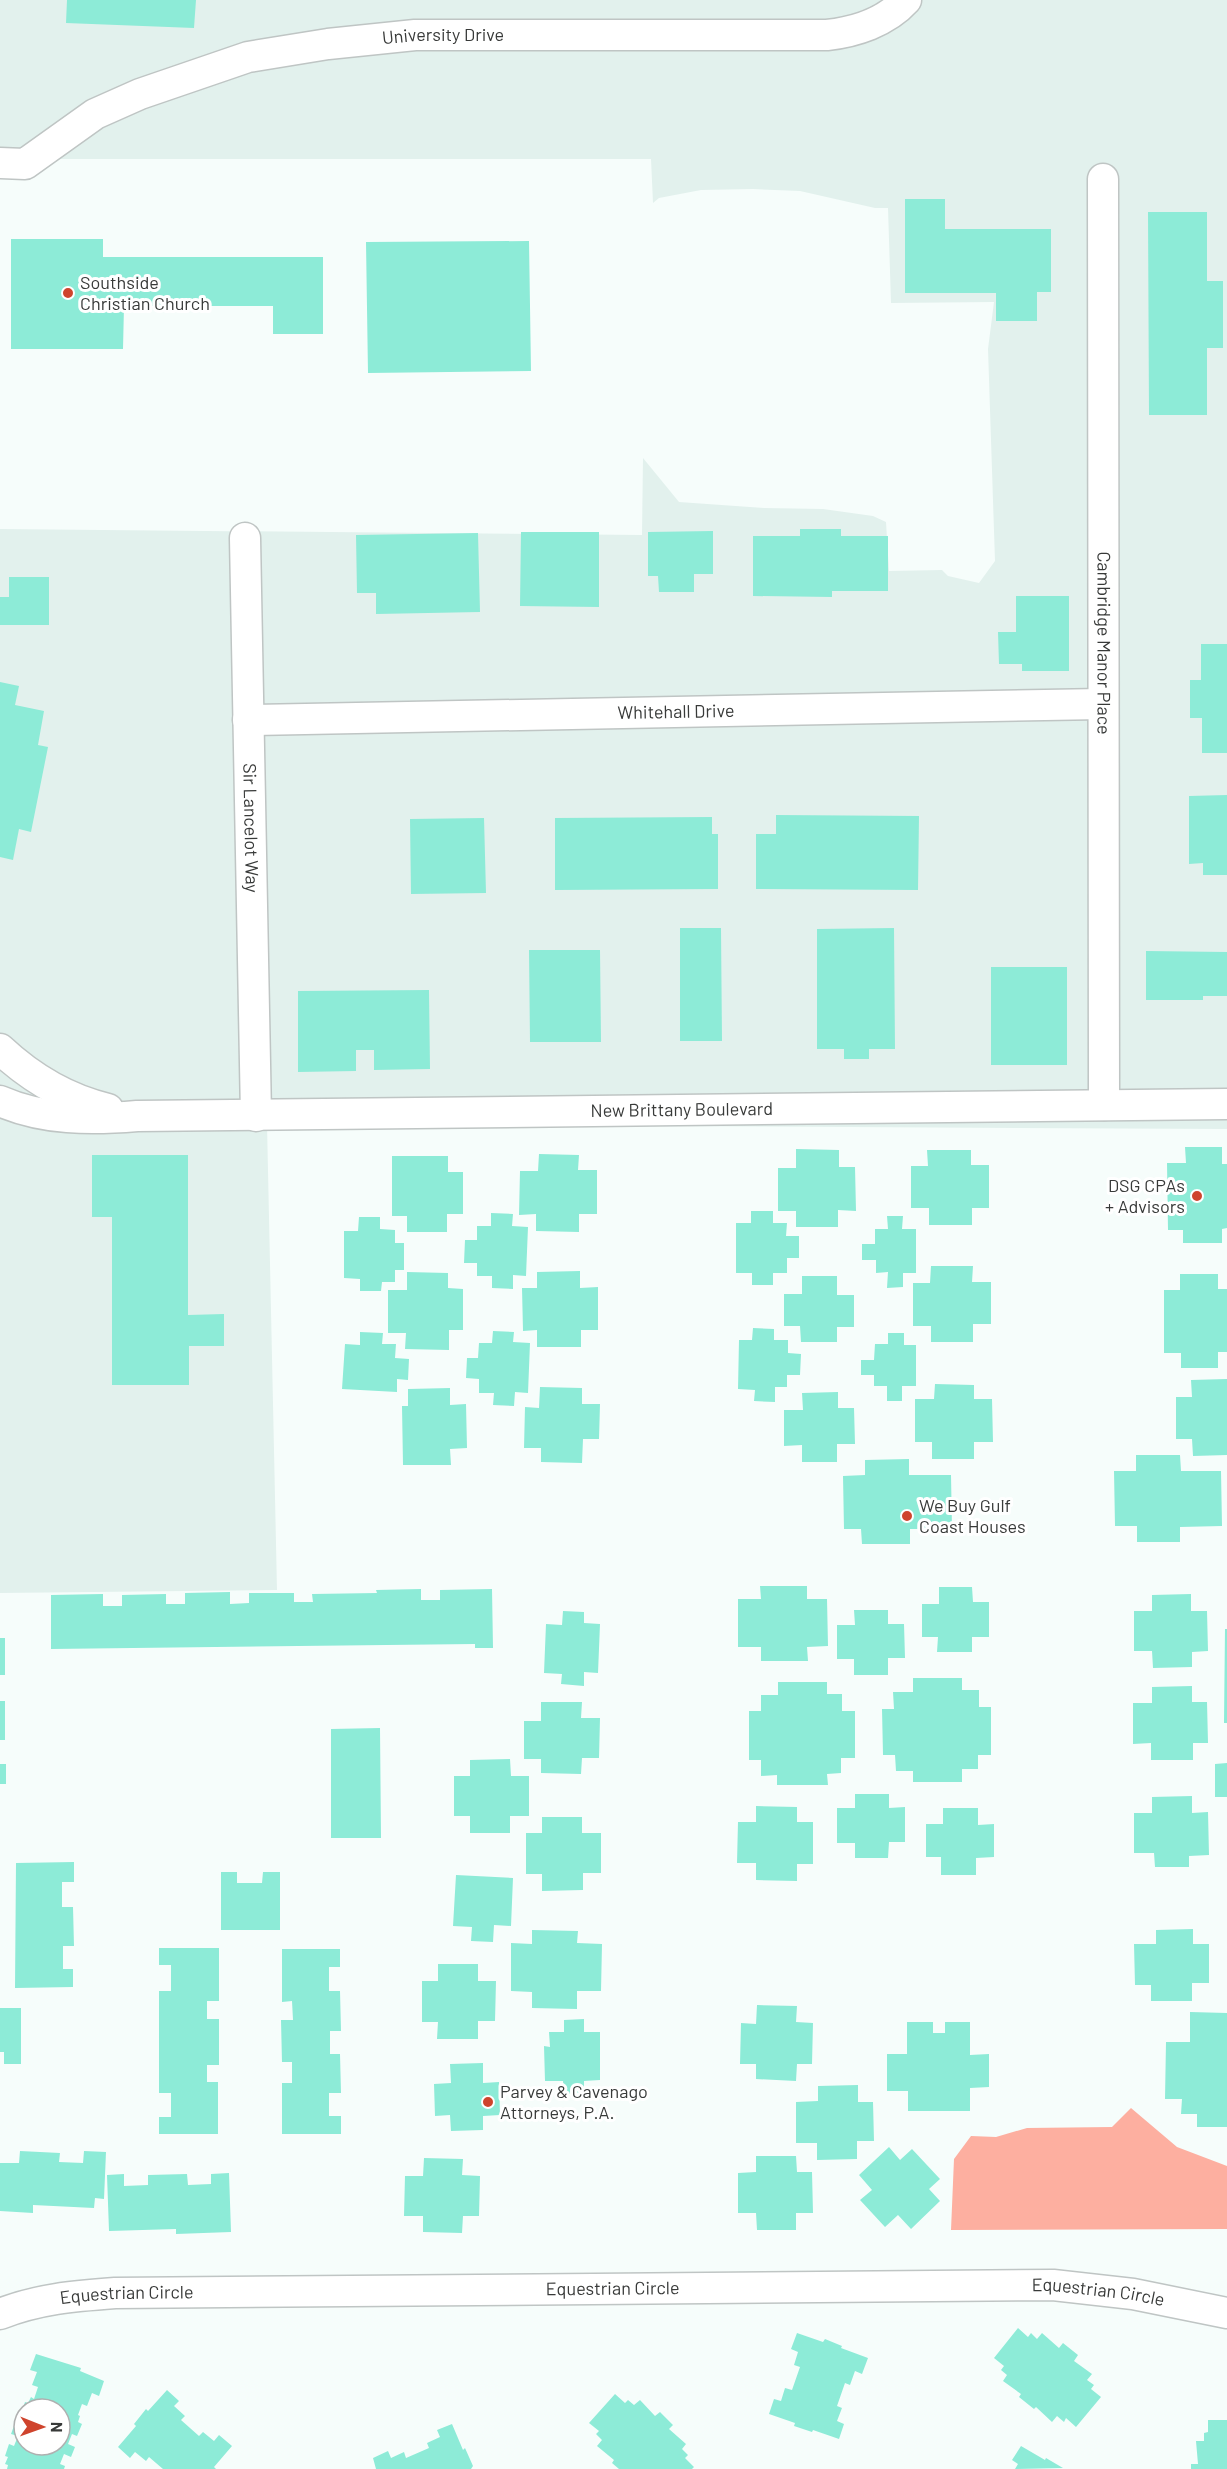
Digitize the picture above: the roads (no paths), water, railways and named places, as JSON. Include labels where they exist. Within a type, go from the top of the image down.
[{"type":"street","name":"University Drive","points":[[0,163],[26,164],[95,114],[140,94],[248,57],[328,44],[415,35],[826,35],[850,33],[878,20],[906,0]]},
{"type":"street","name":"Cambridge Manor Place","points":[[1103,179],[1104,1105]]},
{"type":"street","name":"Sir Lancelot Way","points":[[245,538],[256,1116]]},
{"type":"street","name":"Whitehall Drive","points":[[248,720],[1102,704]]},
{"type":"street","name":"New Brittany Boulevard","points":[[0,1049],[13,1061],[60,1092],[85,1103],[137,1116]]},
{"type":"street","name":"New Brittany Boulevard","points":[[0,1101],[13,1107],[56,1116],[99,1120],[137,1116],[1227,1104]]},
{"type":"street","name":"Equestrian Circle","points":[[0,2314],[30,2302],[60,2297],[115,2293],[1041,2285],[1081,2287],[1133,2294],[1227,2313]]},
{"type":"place","name":"Southside Christian Church","points":[[68,293]]},
{"type":"place","name":"DSG CPAs + Advisors","points":[[1197,1196]]},
{"type":"place","name":"We Buy Gulf Coast Houses","points":[[907,1516]]},
{"type":"place","name":"Parvey & Cavenago Attorneys, P.A.","points":[[488,2102]]}]
